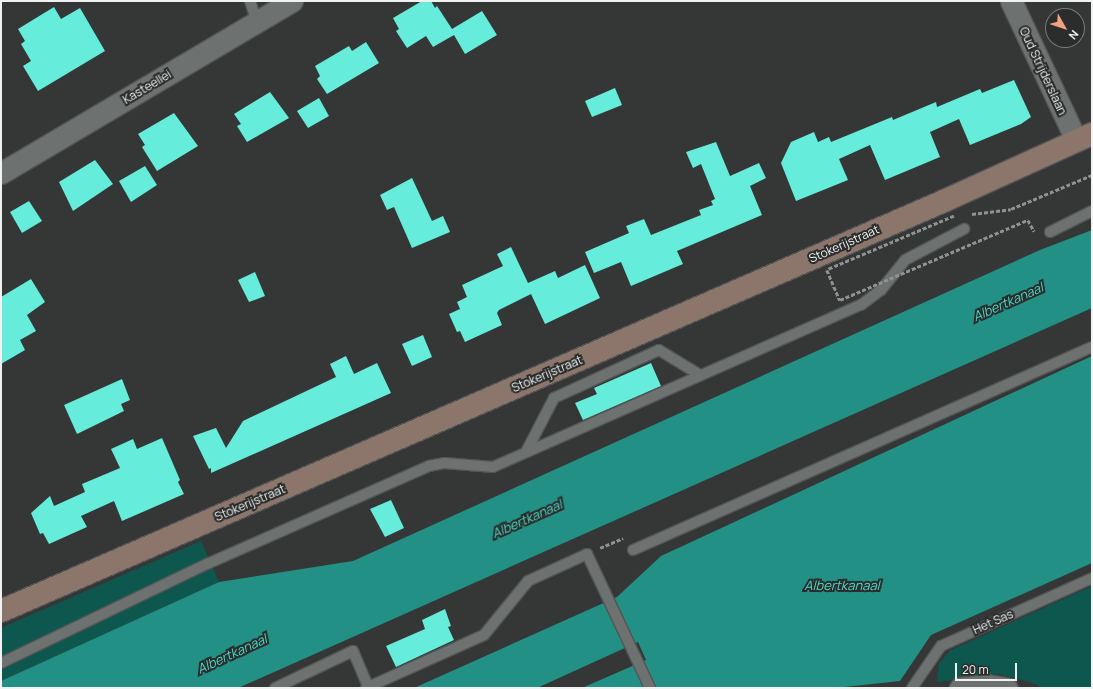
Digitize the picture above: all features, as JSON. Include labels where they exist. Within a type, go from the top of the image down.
[{"type":"street","name":"Kasteellei","points":[[1,173],[292,1]]},
{"type":"street","name":"Oud Strijderslaan","points":[[1011,1],[1084,137]]},
{"type":"street","name":"Stokerijstraat","points":[[1,611],[944,201],[1084,137]]},
{"type":"street","points":[[960,688],[987,685],[1007,688]]},
{"type":"lane","points":[[250,1],[257,22]]},
{"type":"lane","points":[[1050,232],[1092,211]]},
{"type":"lane","points":[[1,662],[208,564],[436,463],[486,468],[526,452],[873,299],[905,260],[964,229]]},
{"type":"lane","points":[[632,550],[1092,347]]},
{"type":"lane","points":[[526,452],[554,398],[659,350],[700,375]]},
{"type":"lane","points":[[275,688],[353,651],[367,687],[484,635],[528,582],[587,554],[650,688]]},
{"type":"lane","name":"Het Sas","points":[[912,688],[940,646],[1092,578]]},
{"type":"path","points":[[968,214],[1011,209],[1092,175]]},
{"type":"path","points":[[961,215],[954,216],[827,270],[840,300],[1028,220],[1034,231]]},
{"type":"shaded area","points":[[201,541],[219,582],[1,681],[1,628]]},
{"type":"shaded area","points":[[1092,586],[1092,688],[1041,688],[1036,684],[999,674],[937,682],[939,663],[951,650]]},
{"type":"water","name":"Albertkanaal","points":[[1092,230],[1092,308],[238,688],[1,688],[1,681],[219,582],[353,561],[1040,250]]},
{"type":"water","name":"Albertkanaal","points":[[1092,356],[1092,563],[931,635],[900,681],[835,688],[582,688],[646,660],[638,642],[537,688],[414,688],[617,597],[661,556]]},
{"type":"building","points":[[422,1],[431,1],[435,8],[437,6],[452,29],[482,11],[497,35],[465,54],[454,35],[433,47],[426,36],[407,48],[396,31],[399,29],[393,18]]},
{"type":"building","points":[[54,7],[61,19],[80,8],[105,51],[38,91],[23,66],[31,61],[21,44],[25,41],[18,29]]},
{"type":"building","points":[[366,42],[379,63],[327,94],[317,79],[320,76],[315,66],[349,46],[352,51]]},
{"type":"building","points":[[1014,80],[1031,117],[1021,124],[970,145],[959,119],[930,132],[940,157],[885,180],[870,145],[839,159],[848,180],[796,201],[781,163],[791,142],[814,132],[818,142],[829,137],[831,142],[892,117],[893,120],[936,102],[937,107],[980,89],[982,93]]},
{"type":"building","points":[[615,88],[622,105],[592,117],[585,101]]},
{"type":"building","points":[[270,92],[289,118],[247,142],[237,126],[241,124],[234,114]]},
{"type":"building","points":[[319,98],[329,116],[308,128],[297,111]]},
{"type":"building","points":[[174,113],[198,146],[157,171],[142,147],[145,145],[138,134]]},
{"type":"building","points":[[716,142],[730,176],[759,163],[766,178],[750,186],[762,215],[677,251],[683,264],[631,286],[621,262],[594,273],[585,252],[629,233],[626,226],[644,219],[651,235],[701,215],[699,210],[713,205],[711,201],[715,199],[701,164],[693,168],[686,152]]},
{"type":"building","points":[[95,160],[113,184],[73,211],[59,182]]},
{"type":"building","points":[[145,166],[157,185],[131,202],[119,181]]},
{"type":"building","points":[[412,178],[432,221],[443,216],[450,232],[412,248],[394,207],[387,210],[380,195]]},
{"type":"building","points":[[29,201],[42,221],[22,233],[10,212]]},
{"type":"building","points":[[511,247],[528,283],[555,271],[558,278],[585,265],[600,298],[545,324],[531,294],[499,310],[497,313],[502,325],[465,342],[460,331],[457,332],[449,314],[460,309],[457,302],[467,297],[462,285],[503,266],[497,254]]},
{"type":"building","points":[[255,272],[265,296],[249,302],[238,280]]},
{"type":"building","points":[[31,279],[45,302],[27,315],[36,331],[20,340],[25,350],[1,364],[1,297]]},
{"type":"building","points":[[423,335],[432,357],[412,366],[402,344]]},
{"type":"building","points":[[346,356],[354,374],[377,363],[391,393],[211,473],[211,468],[209,469],[193,436],[216,428],[226,448],[243,421],[336,377],[330,364]]},
{"type":"building","points":[[651,363],[661,386],[583,420],[575,403],[597,394],[594,388]]},
{"type":"building","points":[[122,379],[130,400],[121,404],[124,411],[77,434],[64,405]]},
{"type":"building","points":[[162,438],[180,480],[178,482],[184,494],[122,521],[114,501],[81,516],[87,527],[49,544],[43,533],[40,534],[31,513],[50,496],[54,506],[85,492],[82,484],[120,468],[111,449],[133,439],[137,449]]},
{"type":"building","points":[[391,500],[404,528],[385,537],[370,509]]},
{"type":"building","points":[[445,609],[451,626],[448,627],[454,640],[396,667],[386,646],[425,629],[422,620]]}]
